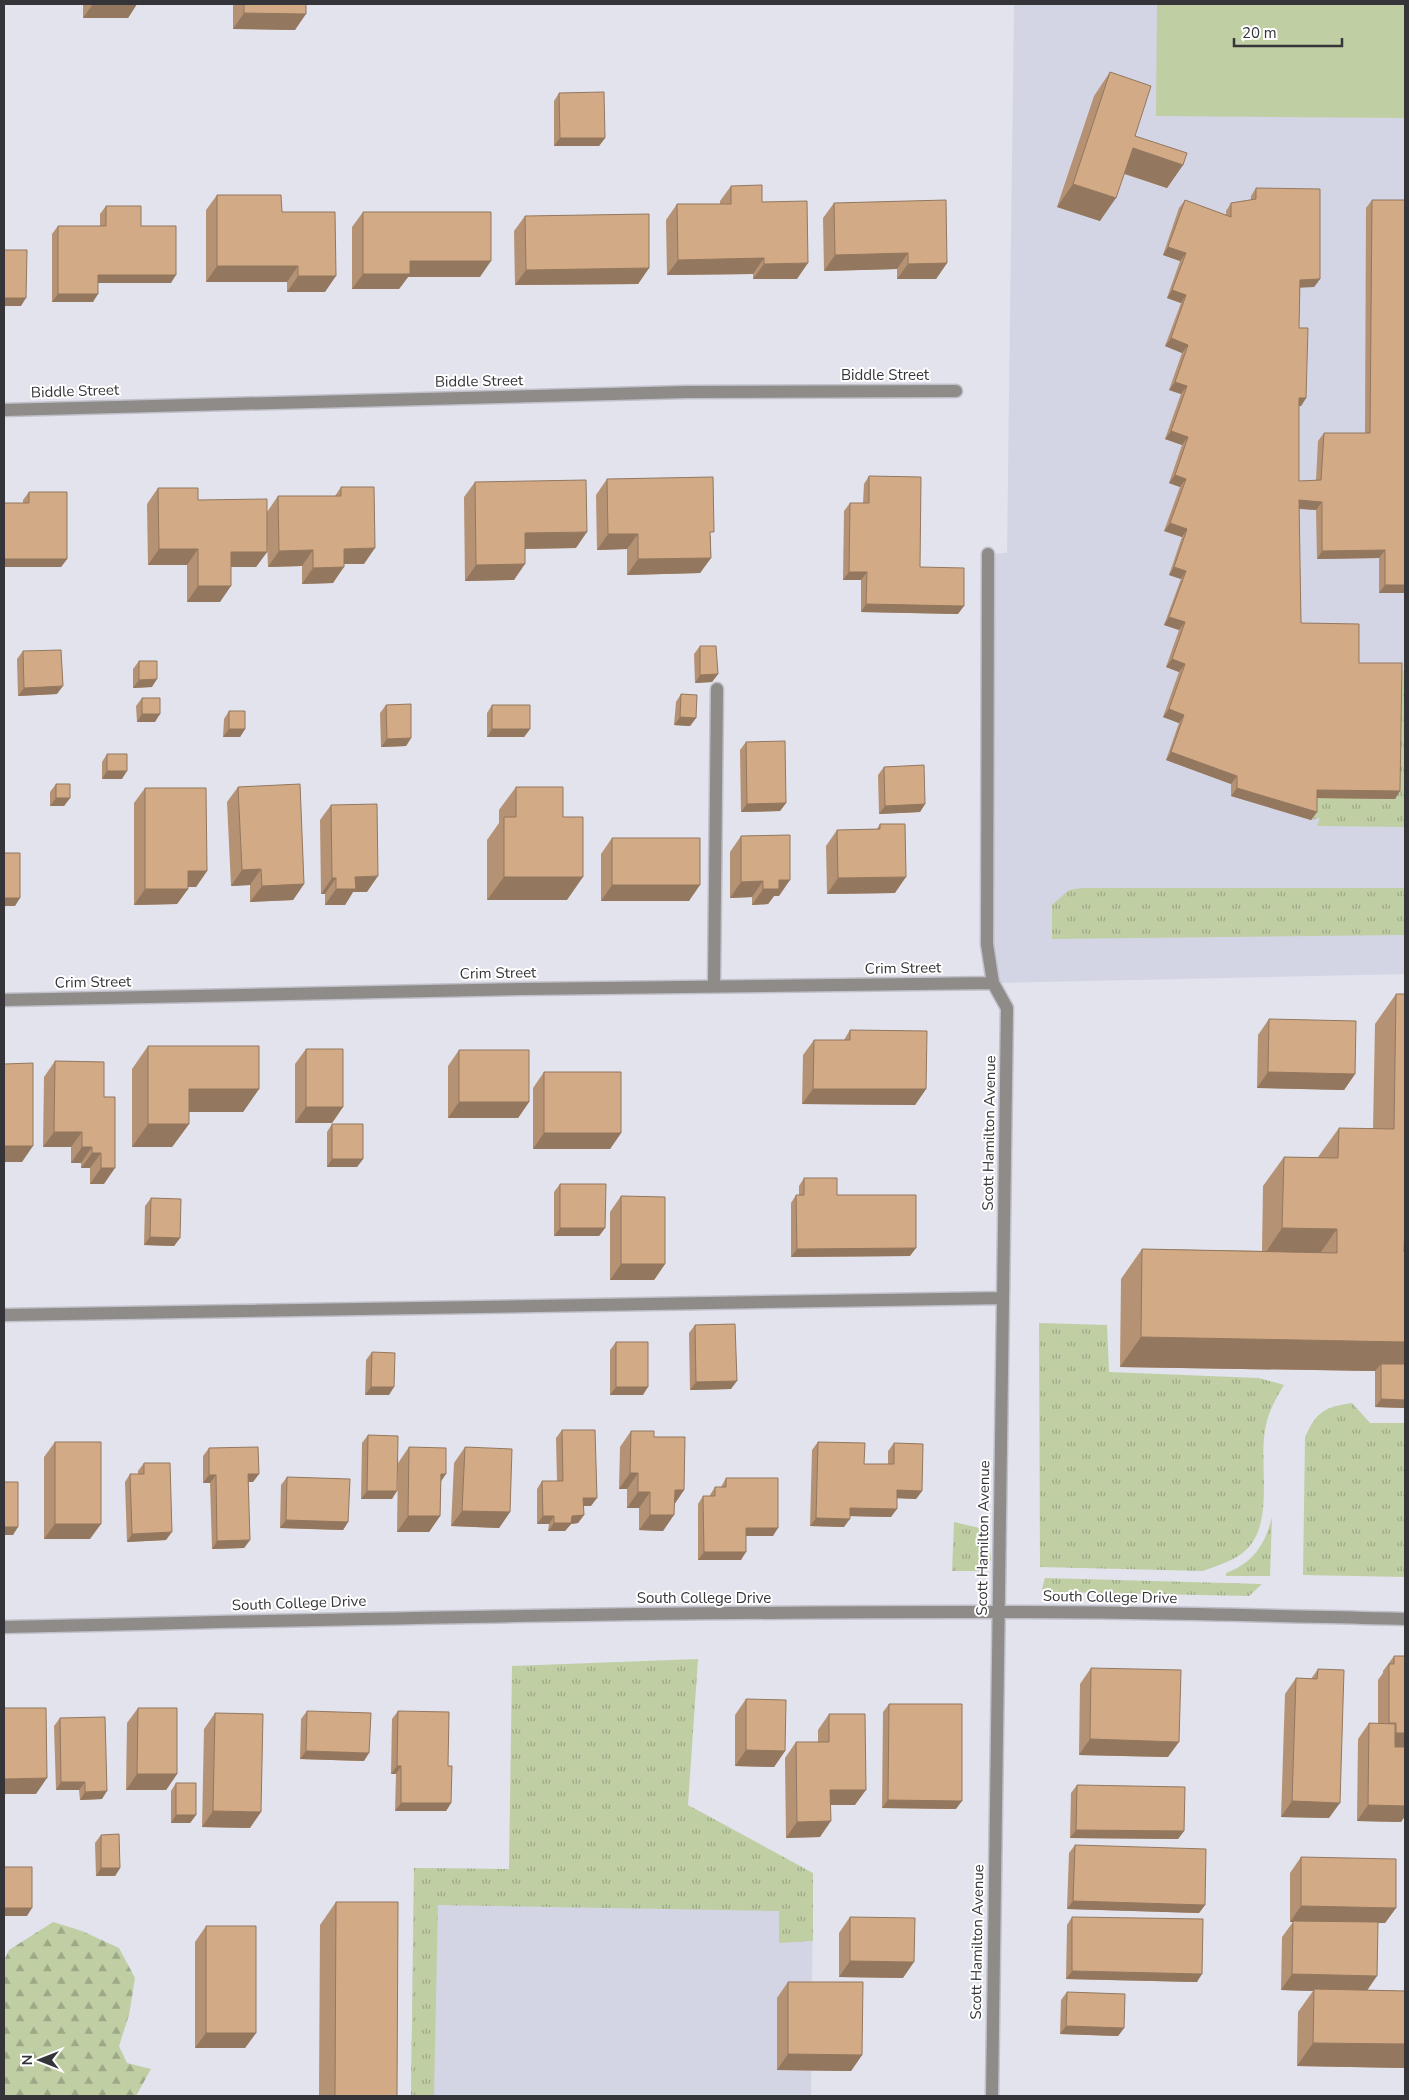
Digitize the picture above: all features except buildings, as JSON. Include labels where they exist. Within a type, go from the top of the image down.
[{"type":"street","name":"Biddle Street","points":[[4,410],[667,392],[956,391]]},
{"type":"street","points":[[988,554],[987,944],[993,983]]},
{"type":"street","points":[[714,986],[717,689]]},
{"type":"street","name":"Crim Street","points":[[4,1000],[714,986],[993,983]]},
{"type":"street","name":"Scott Hamilton Avenue","points":[[992,2096],[1007,1008],[993,983]]},
{"type":"street","points":[[4,1315],[1002,1298]]},
{"type":"street","name":"South College Drive","points":[[4,1626],[377,1618],[998,1612],[1235,1614],[1405,1619]]},
{"type":"shaded area","points":[[1014,4],[1405,4],[1405,974],[993,983],[988,554],[1007,553]]},
{"type":"shaded area","points":[[414,1868],[813,1873],[811,2096],[411,2096]]},
{"type":"green space","points":[[1157,4],[1405,4],[1405,118],[1156,116]]},
{"type":"green space","points":[[1396,671],[1405,671],[1405,827],[1317,826],[1320,818],[1311,820],[1311,798]]},
{"type":"green space","points":[[1081,888],[1405,888],[1405,935],[1052,939],[1052,905],[1069,890]]},
{"type":"green space","points":[[1039,1323],[1107,1325],[1109,1372],[1259,1378],[1284,1385],[1272,1406],[1266,1424],[1263,1509],[1260,1524],[1255,1538],[1243,1553],[1220,1565],[1203,1571],[1040,1567]]},
{"type":"green space","points":[[1352,1403],[1370,1423],[1405,1423],[1405,1577],[1303,1575],[1305,1437],[1314,1421],[1323,1412],[1335,1406]]},
{"type":"green space","points":[[1272,1517],[1270,1576],[1226,1576],[1226,1573],[1244,1564],[1256,1552],[1266,1536]]},
{"type":"green space","points":[[954,1522],[988,1530],[991,1560],[980,1571],[952,1571]]},
{"type":"green space","points":[[1045,1578],[1262,1584],[1249,1596],[1053,1592],[1042,1589]]},
{"type":"green space","points":[[698,1659],[688,1805],[813,1873],[813,1941],[779,1943],[779,1911],[438,1905],[434,2096],[411,2096],[414,1868],[509,1869],[512,1666]]},
{"type":"green space","points":[[53,1922],[82,1931],[119,1948],[135,1978],[129,2015],[119,2046],[127,2063],[151,2069],[136,2096],[4,2096],[4,1961],[9,1950]]}]
